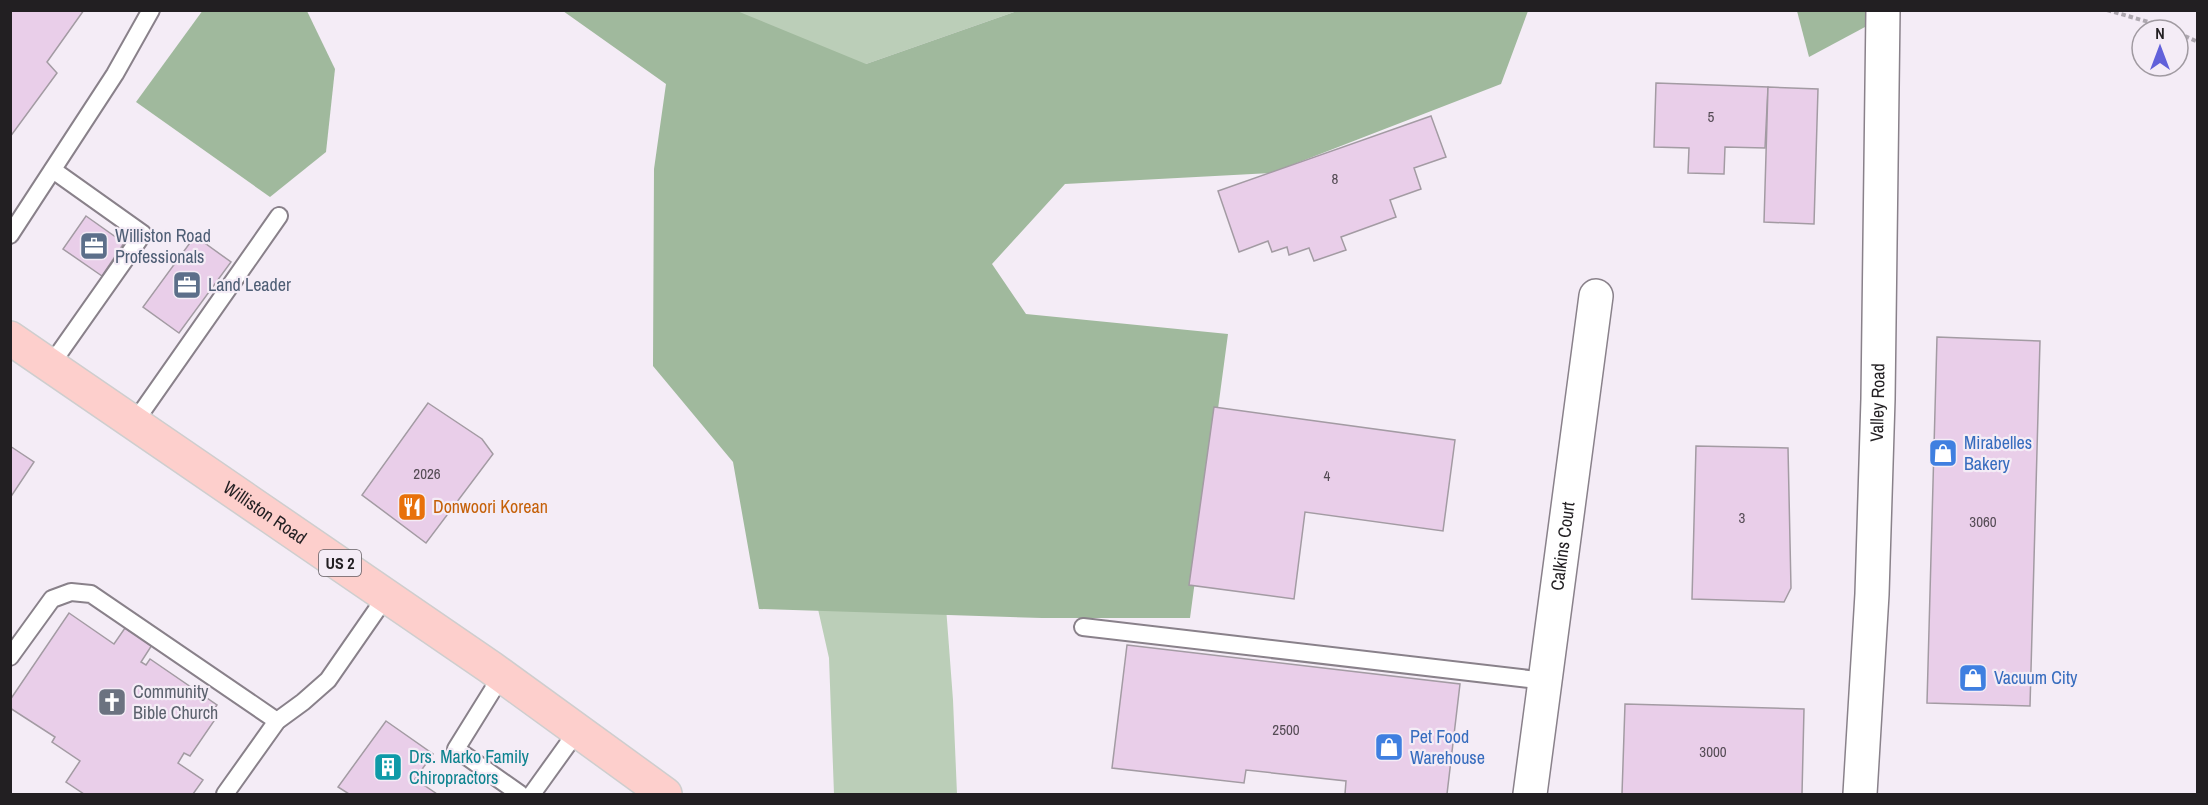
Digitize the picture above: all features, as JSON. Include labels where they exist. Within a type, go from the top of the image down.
[{"type":"main road","name":"Williston Road","points":[[10,338],[502,675],[665,795]]},
{"type":"street","name":"Valley Road","points":[[1860,795],[1872,594],[1878,411],[1883,10]]},
{"type":"street","name":"Calkins Court","points":[[1530,795],[1596,296]]},
{"type":"lane","points":[[10,235],[115,74],[151,10]]},
{"type":"lane","points":[[50,366],[143,234],[53,170]]},
{"type":"lane","points":[[134,423],[279,216]]},
{"type":"lane","points":[[10,657],[52,598],[71,592],[90,594],[277,721]]},
{"type":"lane","points":[[225,795],[277,721],[328,680],[387,595]]},
{"type":"lane","points":[[1083,627],[1546,681]]},
{"type":"lane","points":[[502,675],[456,749],[520,795]]},
{"type":"lane","points":[[532,795],[578,730]]},
{"type":"path","points":[[2107,10],[2134,18]]},
{"type":"path","points":[[2128,16],[2130,10]]},
{"type":"green space","points":[[203,10],[307,11],[335,69],[326,152],[270,197],[136,102]]},
{"type":"green space","points":[[563,11],[737,11],[866,64],[1017,11],[1528,11],[1501,84],[1271,173],[1065,184],[992,264],[1026,314],[1228,334],[1190,618],[1042,618],[759,609],[733,462],[653,366],[654,169],[666,84]]},
{"type":"green space","points":[[666,11],[1017,11],[866,64],[943,567],[957,794],[834,794],[829,658],[804,547]]},
{"type":"green space","points":[[1797,11],[1865,11],[1865,27],[1809,57]]},
{"type":"building","points":[[10,10],[84,10],[47,62],[57,73],[10,137]]},
{"type":"building","points":[[1656,83],[1768,87],[1765,148],[1725,147],[1724,174],[1688,173],[1689,148],[1654,147]]},
{"type":"building","points":[[1768,87],[1818,89],[1814,224],[1764,222]]},
{"type":"building","points":[[1431,116],[1446,157],[1414,168],[1421,189],[1390,200],[1396,217],[1341,237],[1346,250],[1314,261],[1309,248],[1289,255],[1287,247],[1272,252],[1268,241],[1239,252],[1218,191]]},
{"type":"building","name":"Williston Road Professionals","points":[[86,216],[124,243],[102,276],[63,249]]},
{"type":"building","name":"Land Leader","points":[[195,236],[231,262],[179,333],[143,307]]},
{"type":"building","points":[[1937,337],[2040,341],[2030,706],[1927,703]]},
{"type":"building","points":[[428,403],[482,439],[493,454],[426,543],[362,495]]},
{"type":"building","points":[[1214,407],[1455,440],[1443,531],[1305,512],[1294,599],[1189,585]]},
{"type":"building","points":[[10,446],[34,462],[10,498]]},
{"type":"building","points":[[1696,446],[1788,448],[1791,588],[1784,602],[1692,599]]},
{"type":"building","name":"Community Bible Church","points":[[69,613],[114,644],[125,628],[152,645],[141,662],[146,665],[150,659],[217,705],[209,717],[214,721],[190,756],[184,753],[178,763],[203,780],[193,794],[84,794],[66,782],[80,761],[52,742],[55,737],[10,708],[10,700]]},
{"type":"building","points":[[1127,645],[1460,684],[1447,794],[1345,794],[1346,781],[1246,770],[1244,783],[1112,768]]},
{"type":"building","points":[[1625,704],[1804,709],[1802,794],[1622,794]]},
{"type":"building","name":"Drs. Marko Family Chiropractors","points":[[386,721],[433,754],[415,779],[437,794],[349,794],[338,787]]},
{"type":"place","name":"Williston Road Professionals","points":[[94,246]]},
{"type":"place","name":"Land Leader","points":[[187,285]]},
{"type":"place","name":"Mirabelles Bakery","points":[[1943,453]]},
{"type":"place","name":"Donwoori Korean","points":[[412,507]]},
{"type":"place","name":"Vacuum City","points":[[1973,678]]},
{"type":"place","name":"Community Bible Church","points":[[112,702]]},
{"type":"place","name":"Pet Food Warehouse","points":[[1389,747]]},
{"type":"place","name":"Drs. Marko Family Chiropractors","points":[[388,767]]}]
